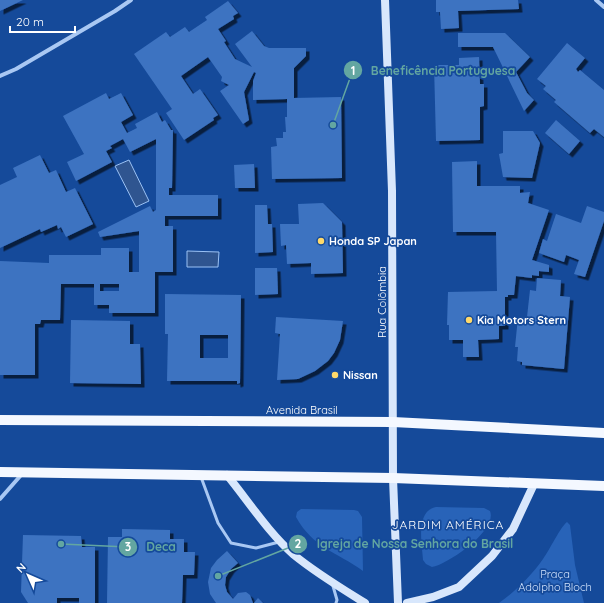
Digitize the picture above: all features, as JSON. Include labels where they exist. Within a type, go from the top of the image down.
[{"type":"main road","name":"Rua Colômbia","points":[[385,0],[392,191],[392,422],[398,603]]},
{"type":"main road","name":"Avenida Brasil","points":[[0,420],[392,422],[604,433]]},
{"type":"main road","points":[[0,472],[393,478],[604,486]]},
{"type":"main road","points":[[227,475],[270,530],[295,555],[332,582],[365,603]]},
{"type":"main road","points":[[407,603],[433,597],[459,586],[492,556],[513,529],[534,484]]},
{"type":"street","points":[[0,76],[16,69],[102,19],[131,0]]},
{"type":"street","points":[[596,0],[604,7]]},
{"type":"street","points":[[0,499],[23,472]]},
{"type":"lane","points":[[200,475],[218,523],[231,543],[256,548],[281,541]]},
{"type":"lane","points":[[332,582],[337,600],[336,603]]},
{"type":"green space","points":[[436,507],[484,508],[490,511],[490,519],[487,527],[470,545],[449,560],[432,567],[426,564],[423,560],[421,529],[422,521],[425,515],[429,510]]},
{"type":"green space","points":[[301,509],[358,511],[362,517],[363,571],[318,543],[310,536],[296,517],[297,512]]},
{"type":"green space","name":"Praça Adolpho Bloch","points":[[567,522],[570,525],[575,565],[584,603],[499,603],[528,577],[543,559],[564,524]]},
{"type":"shaded area","points":[[129,160],[149,201],[136,207],[115,166]]},
{"type":"shaded area","points":[[187,251],[219,252],[218,267],[187,267]]},
{"type":"building","points":[[0,0],[23,0],[0,11]]},
{"type":"building","points":[[436,0],[518,0],[519,9],[458,11],[459,28],[441,29],[440,12],[436,12]]},
{"type":"building","points":[[228,1],[238,13],[233,16],[234,19],[218,29],[235,59],[252,67],[235,44],[252,31],[264,46],[269,48],[306,48],[306,56],[294,68],[294,98],[341,97],[342,178],[272,179],[271,147],[277,146],[276,138],[283,138],[283,132],[286,132],[285,117],[287,117],[287,99],[253,100],[253,81],[256,73],[254,72],[244,92],[249,120],[243,124],[220,91],[229,85],[221,81],[222,77],[208,57],[181,76],[193,94],[200,89],[218,115],[213,118],[214,120],[184,140],[166,113],[172,109],[134,54],[166,32],[170,37],[185,27],[189,32],[207,20],[205,17]]},
{"type":"building","points":[[458,33],[505,33],[530,57],[516,72],[527,93],[534,100],[524,111],[493,47],[458,47]]},
{"type":"building","points":[[567,43],[585,58],[576,69],[578,72],[580,70],[604,90],[604,137],[594,129],[590,133],[554,102],[556,100],[543,89],[546,86],[537,79]]},
{"type":"building","points":[[479,57],[480,84],[484,84],[484,106],[480,107],[480,140],[436,141],[434,65],[459,65],[459,58]]},
{"type":"building","points":[[106,93],[109,99],[121,93],[133,115],[121,122],[127,133],[137,128],[135,124],[157,112],[162,122],[165,120],[171,130],[173,130],[172,188],[169,188],[169,195],[218,195],[218,216],[165,216],[165,226],[173,226],[173,272],[155,272],[155,313],[109,313],[109,305],[94,305],[94,284],[61,284],[60,320],[41,320],[40,324],[35,324],[35,375],[0,375],[0,261],[49,263],[49,255],[101,255],[101,248],[129,248],[129,272],[139,272],[139,231],[100,237],[98,232],[150,206],[153,212],[156,210],[156,139],[130,152],[123,139],[110,146],[112,148],[106,151],[112,162],[76,181],[67,162],[84,154],[63,116]],"holes":[[[100,284],[119,284],[119,291],[100,291]]]},
{"type":"building","points":[[556,120],[580,141],[569,154],[545,133]]},
{"type":"building","points":[[503,131],[533,131],[540,143],[532,178],[503,177],[499,154],[503,153]]},
{"type":"building","points":[[40,155],[49,173],[56,170],[66,192],[75,188],[93,224],[66,237],[61,227],[58,229],[57,225],[41,232],[40,229],[0,248],[0,185],[17,177],[13,168]]},
{"type":"building","points":[[477,161],[477,186],[520,186],[520,193],[530,192],[528,203],[549,210],[532,260],[549,265],[549,272],[539,271],[539,276],[532,275],[532,278],[516,276],[514,295],[508,295],[508,297],[505,297],[505,326],[499,326],[499,339],[478,340],[479,357],[463,357],[463,340],[449,340],[449,325],[447,325],[448,292],[497,291],[496,232],[453,232],[452,162]]},
{"type":"building","points":[[254,164],[255,188],[235,188],[234,165]]},
{"type":"building","points":[[323,203],[342,222],[343,273],[311,274],[311,263],[287,264],[286,245],[281,246],[280,224],[299,224],[298,204]]},
{"type":"building","points":[[255,205],[267,205],[268,224],[272,224],[273,252],[255,253]]},
{"type":"building","points":[[587,206],[604,212],[604,221],[585,277],[574,274],[579,260],[566,255],[564,262],[539,253],[543,239],[547,241],[556,214],[581,223]]},
{"type":"building","points":[[255,268],[277,268],[278,294],[255,295]]},
{"type":"building","points":[[537,278],[561,280],[560,296],[570,297],[564,369],[522,365],[522,362],[517,361],[518,347],[515,347],[518,317],[527,317],[530,290],[536,291]]},
{"type":"building","points":[[165,294],[241,295],[240,383],[237,384],[237,381],[167,381],[168,334],[165,334]],"holes":[[[200,335],[228,335],[228,358],[200,358]]]},
{"type":"building","points":[[276,317],[343,321],[340,340],[334,353],[328,361],[315,371],[298,379],[277,380],[280,334],[275,333]]},
{"type":"building","points":[[71,320],[130,321],[130,344],[140,344],[141,384],[70,383]]},
{"type":"building","points":[[122,529],[170,530],[170,539],[184,539],[184,552],[195,552],[194,575],[183,575],[182,603],[107,603],[108,537],[122,537]]},
{"type":"building","points":[[23,535],[81,536],[82,547],[95,547],[95,603],[79,603],[79,598],[57,598],[57,603],[28,603],[21,592]]},
{"type":"building","points":[[227,551],[238,563],[231,569],[226,577],[225,585],[227,592],[233,599],[238,593],[246,592],[250,595],[253,603],[216,603],[210,594],[208,582],[211,568]]},
{"type":"building","points":[[258,598],[263,603],[254,603]]},
{"type":"place","name":"Beneficência Portuguesa","points":[[333,125]]},
{"type":"place","name":"Honda SP Japan","points":[[321,241]]},
{"type":"place","name":"Kia Motors Stern","points":[[469,320]]},
{"type":"place","name":"Nissan","points":[[335,375]]},
{"type":"place","name":"Deca","points":[[61,544]]},
{"type":"place","name":"Igreja de Nossa Senhora do Brasil","points":[[218,576]]},
{"type":"district","name":"JARDIM AMÉRICA","points":[[448,524]]}]
